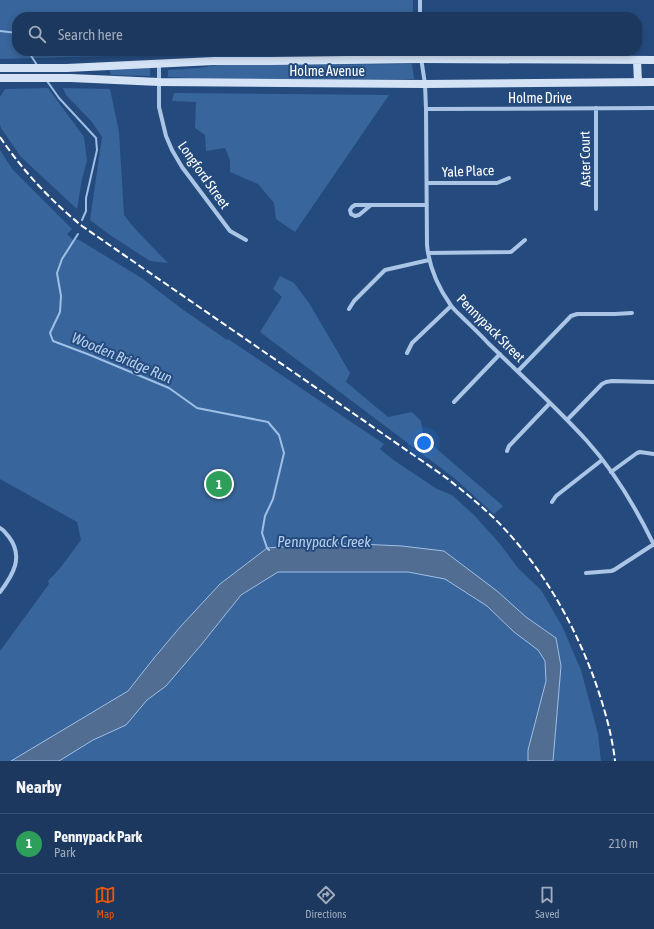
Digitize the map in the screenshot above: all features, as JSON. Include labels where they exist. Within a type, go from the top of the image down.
[{"type":"main road","name":"Holme Avenue","points":[[0,68],[67,68],[214,61],[386,56]]},
{"type":"main road","name":"Holme Avenue","points":[[464,56],[654,60]]},
{"type":"main road","points":[[638,60],[638,82]]},
{"type":"main road","name":"Holme Avenue","points":[[0,78],[71,78],[159,82],[425,84],[654,82]]},
{"type":"street","points":[[420,0],[420,12]]},
{"type":"street","name":"Pennypack Street","points":[[421,56],[425,84],[426,109],[428,253],[429,260],[442,292],[451,306],[588,442],[611,472],[654,544]]},
{"type":"street","name":"Longford Street","points":[[159,64],[159,108],[166,136],[172,150],[182,167],[230,231],[246,240]]},
{"type":"street","name":"Aster Court","points":[[596,108],[596,209]]},
{"type":"street","name":"Holme Drive","points":[[426,109],[654,108]]},
{"type":"street","name":"Yale Place","points":[[427,183],[497,183],[509,178]]},
{"type":"street","points":[[371,205],[359,215],[355,216],[351,214],[350,210],[355,206],[371,205],[427,206]]},
{"type":"street","points":[[428,253],[511,252],[525,240]]},
{"type":"street","points":[[349,309],[354,301],[385,270],[429,260]]},
{"type":"street","points":[[407,354],[412,343],[451,306]]},
{"type":"street","points":[[518,371],[571,316],[577,314],[632,313]]},
{"type":"street","points":[[454,402],[500,354]]},
{"type":"street","points":[[567,420],[602,384],[606,382],[654,382]]},
{"type":"street","points":[[507,451],[509,446],[550,403]]},
{"type":"street","points":[[611,472],[636,453],[640,452],[654,454]]},
{"type":"street","points":[[552,502],[556,496],[602,460]]},
{"type":"street","points":[[0,528],[12,541],[16,553],[16,563],[11,578],[0,592]]},
{"type":"street","points":[[586,573],[614,570],[654,544]]},
{"type":"shaded area","points":[[0,0],[413,0],[413,12],[12,12],[12,56],[110,56],[0,59]]},
{"type":"shaded area","points":[[412,64],[414,79],[230,80],[168,77],[168,70],[218,65]]},
{"type":"shaded area","points":[[150,68],[150,76],[111,75],[109,69]]},
{"type":"shaded area","points":[[48,88],[84,137],[87,161],[82,179],[77,209],[21,157],[0,125],[0,97],[5,89]]},
{"type":"shaded area","points":[[63,88],[110,89],[119,132],[124,215],[136,230],[168,263],[150,261],[90,220],[102,137],[92,122],[66,95]]},
{"type":"shaded area","points":[[174,93],[389,95],[295,232],[276,219],[274,203],[258,184],[230,172],[230,160],[225,148],[206,151],[205,135],[195,128],[196,102],[172,101]]},
{"type":"shaded area","points":[[0,150],[13,170],[72,229],[67,234],[74,241],[76,239],[81,241],[143,279],[182,309],[227,340],[228,339],[384,444],[380,449],[392,459],[437,489],[452,495],[475,516],[500,544],[518,568],[541,590],[562,626],[581,670],[598,734],[601,761],[0,761],[0,651],[49,584],[48,581],[61,567],[81,540],[77,522],[0,479]]},
{"type":"shaded area","points":[[280,276],[294,283],[309,303],[350,373],[346,382],[388,417],[412,412],[421,421],[424,438],[503,506],[494,514],[453,477],[260,332],[282,297],[273,289]]},
{"type":"shaded area","points":[[338,543],[402,546],[444,551],[497,591],[526,617],[556,638],[561,666],[553,761],[528,761],[528,750],[546,681],[545,661],[538,650],[514,632],[487,606],[445,579],[408,572],[278,572],[241,595],[166,686],[147,700],[126,725],[93,740],[59,761],[11,761],[128,691],[181,626],[220,584],[267,548]]},
{"type":"waterway","name":"Wooden Bridge Run","points":[[0,31],[12,32]]},
{"type":"waterway","name":"Wooden Bridge Run","points":[[31,56],[37,65]]},
{"type":"waterway","name":"Wooden Bridge Run","points":[[47,81],[59,98],[96,138],[97,150],[86,198],[86,211],[82,220]]},
{"type":"waterway","name":"Wooden Bridge Run","points":[[78,234],[62,259],[57,273],[61,296],[60,312],[50,333],[53,341],[169,388],[197,408],[268,422],[279,435],[284,453],[273,499],[265,516],[262,533],[269,550]]},
{"type":"railway","points":[[0,137],[18,162],[38,184],[59,206],[82,226],[441,474],[495,519],[527,555],[541,575],[577,637],[602,701],[610,731],[615,761]]},
{"type":"place","name":"Pennypack Park","points":[[219,484]]},
{"type":"water label","name":"Pennypack Creek","points":[[324,542]]}]
